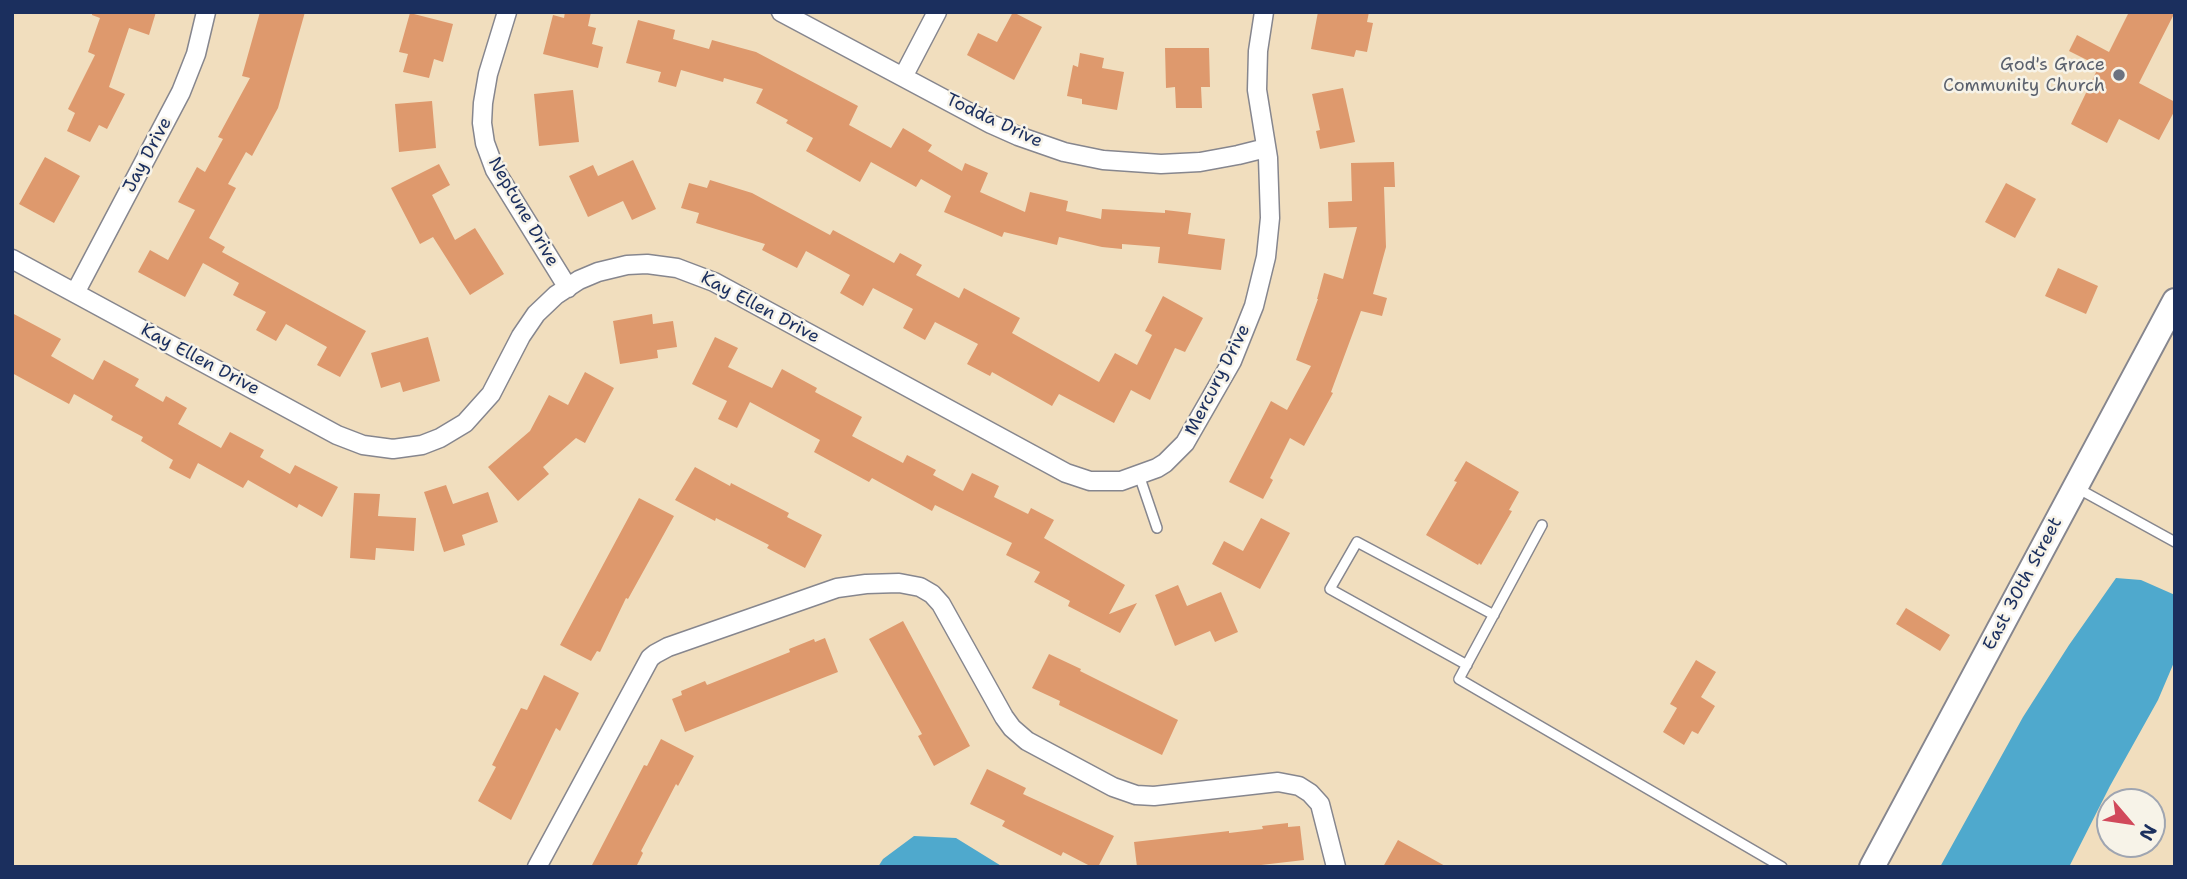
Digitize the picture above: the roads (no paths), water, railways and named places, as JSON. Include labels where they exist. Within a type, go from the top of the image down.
[{"type":"main road","name":"East 30th Street","points":[[1872,867],[2175,301]]},
{"type":"street","name":"Jay Drive","points":[[75,293],[181,92],[196,54],[206,12]]},
{"type":"street","name":"Neptune Drive","points":[[507,12],[488,74],[483,103],[485,143],[495,170],[568,288]]},
{"type":"street","name":"Todda Drive","points":[[781,12],[1018,136],[1083,156],[1132,163],[1190,163],[1266,148]]},
{"type":"street","points":[[903,77],[937,12]]},
{"type":"street","name":"Mercury Drive","points":[[1139,475],[1165,463],[1185,443],[1240,343],[1260,287],[1266,257],[1270,208],[1266,148],[1257,90],[1258,51],[1264,12]]},
{"type":"street","name":"Kay Ellen Drive","points":[[12,259],[337,435],[363,445],[393,449],[422,445],[465,423],[491,394],[531,321],[546,304],[579,280],[598,272],[627,265],[647,264],[687,270],[715,282],[1066,473],[1097,482],[1121,481],[1139,475]]},
{"type":"street","points":[[537,867],[654,654],[837,588],[899,583],[920,587],[932,594],[941,604],[1004,717],[1027,741],[1114,787],[1136,795],[1154,796],[1278,782],[1299,786],[1320,804],[1336,867]]},
{"type":"lane","points":[[1139,475],[1157,527]]},
{"type":"lane","points":[[2075,487],[2175,542]]},
{"type":"lane","points":[[1542,525],[1459,679],[1782,867]]},
{"type":"lane","points":[[1467,665],[1330,589],[1357,542],[1494,615]]},
{"type":"water","points":[[2116,578],[2141,580],[2175,595],[2175,660],[2158,700],[2109,788],[2096,788],[2096,814],[2069,867],[1940,867],[2023,717]]},
{"type":"water","points":[[914,836],[956,838],[1003,867],[878,867],[883,859]]},
{"type":"place","name":"God's Grace Community Church","points":[[2119,75]]}]
